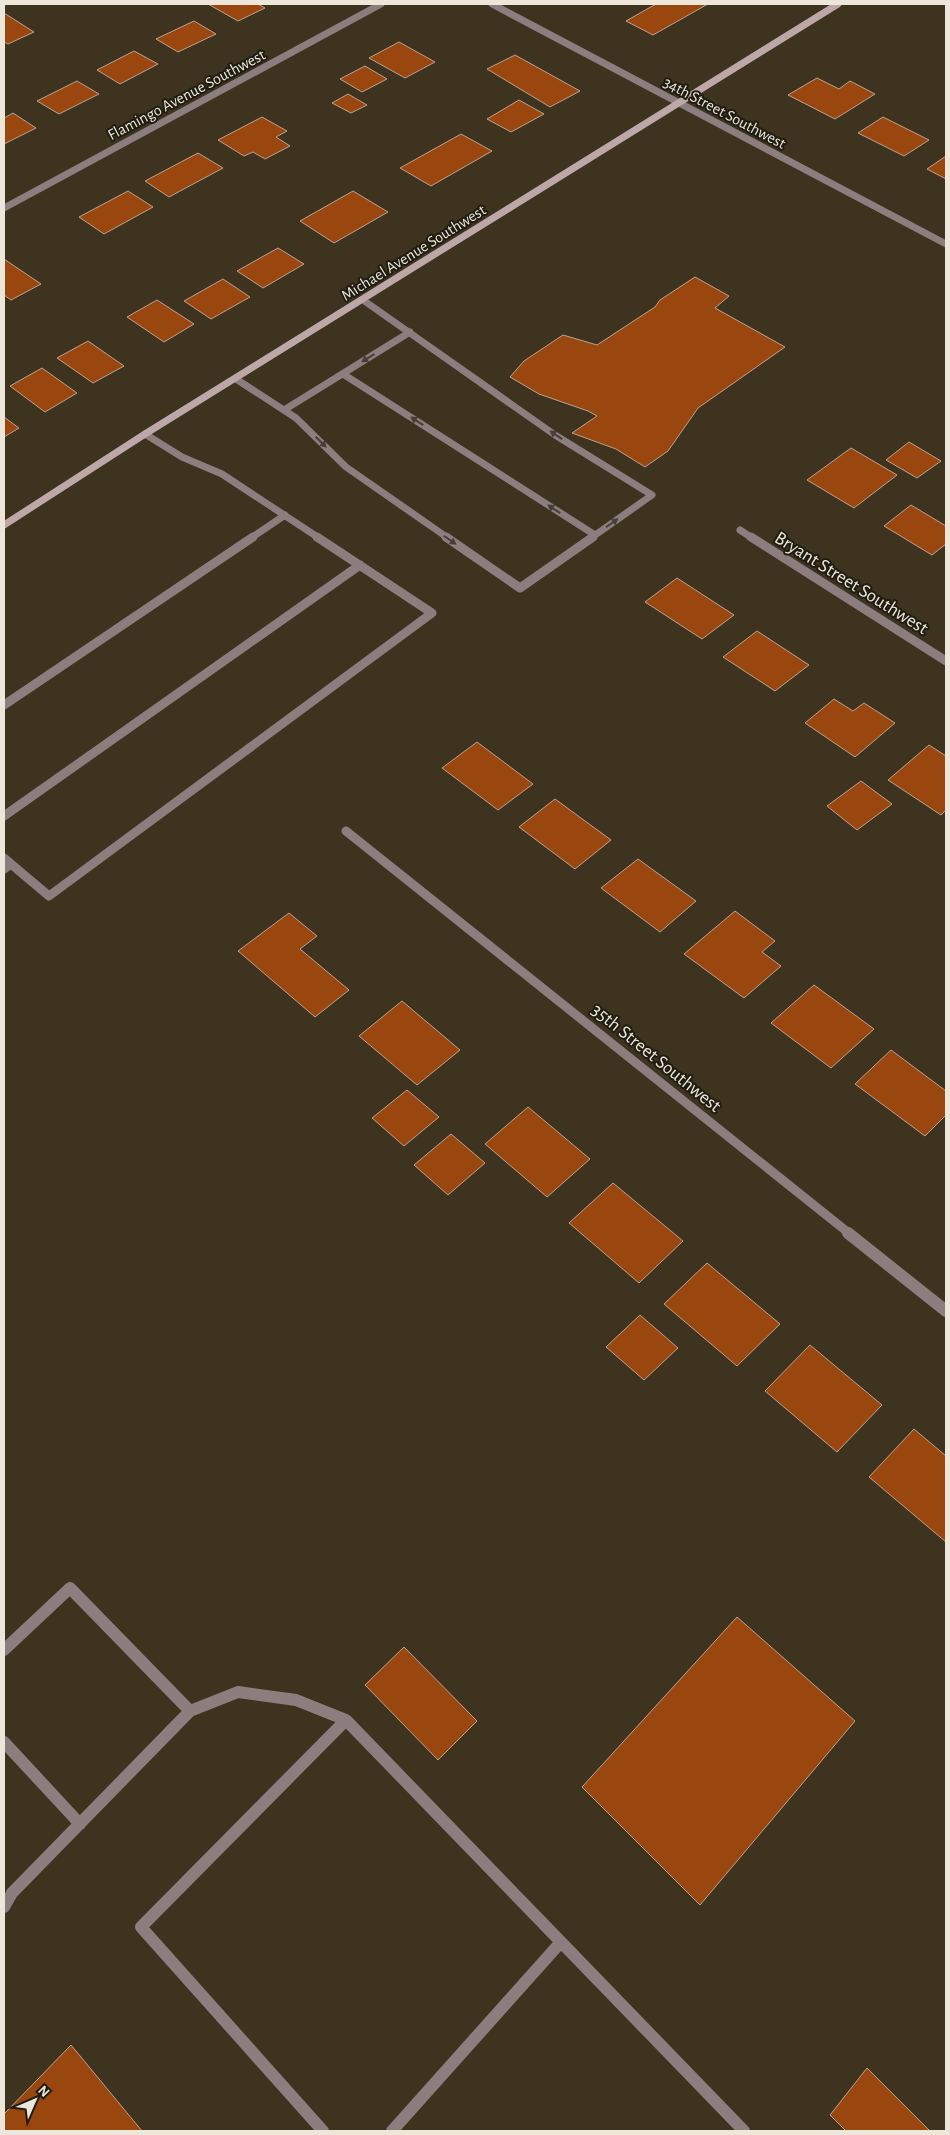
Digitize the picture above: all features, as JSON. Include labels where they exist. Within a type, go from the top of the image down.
[{"type":"street","name":"Flamingo Avenue Southwest","points":[[4,208],[381,4]]},
{"type":"street","name":"34th Street Southwest","points":[[492,4],[946,244]]},
{"type":"street","name":"Michael Avenue Southwest","points":[[4,525],[145,434],[236,380],[838,4]]},
{"type":"street","points":[[236,380],[296,418],[346,468],[520,588],[652,495],[555,435],[363,300]]},
{"type":"street","points":[[284,410],[410,332]]},
{"type":"street","points":[[343,374],[595,535]]},
{"type":"street","points":[[6,864],[49,896],[432,613],[222,474],[182,457],[145,434]]},
{"type":"street","points":[[4,705],[285,514]]},
{"type":"street","name":"Bryant Street Southwest","points":[[740,530],[946,661]]},
{"type":"street","points":[[4,816],[360,565]]},
{"type":"street","name":"35th Street Southwest","points":[[346,831],[946,1311]]},
{"type":"street","points":[[4,1650],[70,1588],[190,1711]]},
{"type":"street","points":[[4,1907],[12,1893],[190,1711],[238,1692],[296,1700],[346,1720],[744,2131]]},
{"type":"street","points":[[322,2131],[141,1927],[346,1720]]},
{"type":"street","points":[[4,1742],[80,1824]]},
{"type":"street","points":[[392,2131],[561,1942]]},
{"type":"building","points":[[208,4],[258,4],[265,8],[238,21]]},
{"type":"building","points":[[656,4],[708,4],[653,35],[626,21]]},
{"type":"building","points":[[4,13],[34,32],[8,44],[4,42]]},
{"type":"building","points":[[194,21],[216,34],[178,52],[156,39]]},
{"type":"building","points":[[399,42],[435,62],[405,78],[369,58]]},
{"type":"building","points":[[134,51],[158,64],[120,84],[97,70]]},
{"type":"building","points":[[515,55],[580,91],[550,107],[487,69]]},
{"type":"building","points":[[365,66],[387,79],[362,92],[340,79]]},
{"type":"building","points":[[817,78],[839,89],[850,81],[875,94],[835,119],[788,95]]},
{"type":"building","points":[[77,81],[99,94],[59,114],[37,101]]},
{"type":"building","points":[[348,94],[367,105],[351,113],[332,103]]},
{"type":"building","points":[[519,100],[544,114],[511,132],[487,119]]},
{"type":"building","points":[[13,113],[36,128],[4,144],[4,118]]},
{"type":"building","points":[[262,117],[287,131],[276,137],[290,146],[265,159],[253,152],[244,156],[218,140]]},
{"type":"building","points":[[883,117],[929,140],[904,156],[858,133]]},
{"type":"building","points":[[461,134],[492,151],[431,186],[400,168]]},
{"type":"building","points":[[198,153],[223,168],[169,197],[145,181]]},
{"type":"building","points":[[946,156],[946,179],[927,169]]},
{"type":"building","points":[[128,191],[153,207],[104,234],[79,217]]},
{"type":"building","points":[[353,191],[388,212],[334,243],[300,221]]},
{"type":"building","points":[[278,248],[304,264],[263,288],[237,271]]},
{"type":"building","points":[[4,259],[41,284],[11,300],[4,295]]},
{"type":"building","points":[[695,277],[729,296],[715,308],[785,347],[698,408],[668,451],[645,467],[616,449],[572,433],[597,416],[539,394],[510,377],[524,361],[563,335],[597,345],[655,307],[660,300]]},
{"type":"building","points":[[223,279],[250,297],[211,319],[184,301]]},
{"type":"building","points":[[157,300],[194,324],[164,342],[127,317]]},
{"type":"building","points":[[88,341],[124,366],[93,383],[57,358]]},
{"type":"building","points":[[42,368],[77,393],[45,412],[10,386]]},
{"type":"building","points":[[4,417],[19,428],[4,437]]},
{"type":"building","points":[[909,442],[941,461],[917,478],[886,460]]},
{"type":"building","points":[[851,448],[897,475],[854,508],[807,480]]},
{"type":"building","points":[[911,505],[946,526],[946,544],[932,555],[884,526]]},
{"type":"building","points":[[677,578],[734,615],[702,639],[645,602]]},
{"type":"building","points":[[757,631],[809,665],[775,691],[723,657]]},
{"type":"building","points":[[834,699],[853,711],[864,703],[895,723],[855,757],[805,723]]},
{"type":"building","points":[[477,742],[533,784],[498,810],[442,768]]},
{"type":"building","points":[[929,745],[946,756],[946,810],[941,815],[888,780]]},
{"type":"building","points":[[861,781],[892,804],[857,830],[827,806]]},
{"type":"building","points":[[555,799],[611,840],[575,869],[519,827]]},
{"type":"building","points":[[638,859],[696,901],[660,932],[601,888]]},
{"type":"building","points":[[735,911],[775,941],[762,952],[781,966],[744,998],[684,954]]},
{"type":"building","points":[[289,913],[317,936],[300,949],[349,990],[315,1017],[238,951]]},
{"type":"building","points":[[814,985],[874,1029],[831,1068],[771,1023]]},
{"type":"building","points":[[402,1001],[460,1050],[417,1085],[359,1036]]},
{"type":"building","points":[[891,1050],[946,1091],[946,1115],[925,1136],[855,1084]]},
{"type":"building","points":[[407,1090],[439,1117],[404,1146],[372,1118]]},
{"type":"building","points":[[528,1107],[590,1159],[547,1197],[485,1144]]},
{"type":"building","points":[[451,1134],[485,1163],[448,1195],[414,1165]]},
{"type":"building","points":[[613,1183],[683,1241],[639,1283],[569,1223]]},
{"type":"building","points":[[707,1263],[780,1324],[737,1366],[664,1304]]},
{"type":"building","points":[[640,1315],[678,1348],[644,1380],[606,1347]]},
{"type":"building","points":[[810,1345],[882,1405],[837,1452],[765,1391]]},
{"type":"building","points":[[914,1429],[946,1456],[946,1542],[869,1477]]},
{"type":"building","points":[[737,1617],[855,1721],[700,1905],[582,1787]]},
{"type":"building","points":[[404,1647],[477,1721],[438,1760],[365,1685]]},
{"type":"building","points":[[71,2045],[142,2131],[4,2131],[4,2114]]},
{"type":"building","points":[[867,2068],[930,2131],[846,2131],[830,2115]]}]
